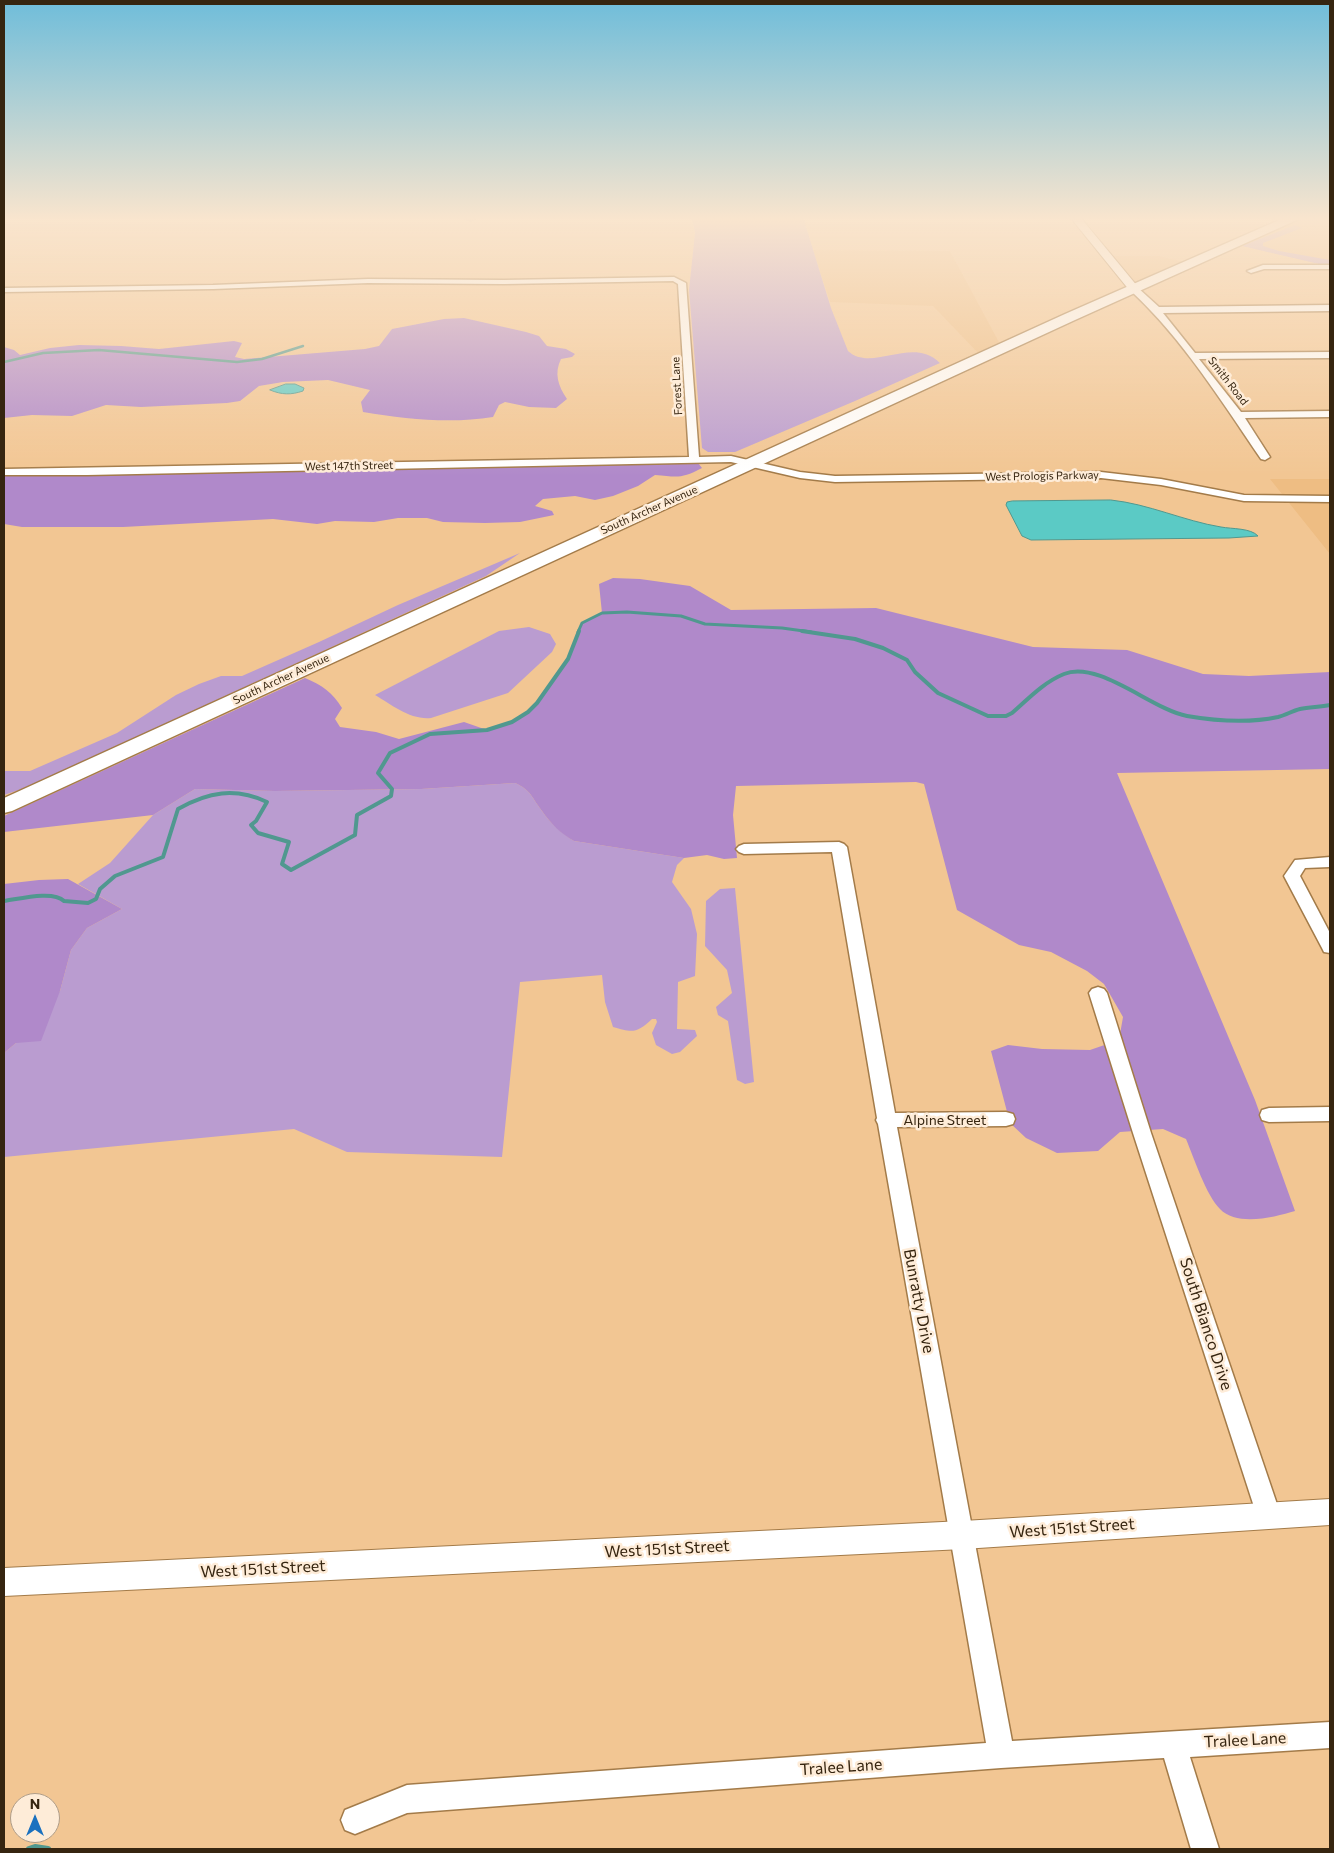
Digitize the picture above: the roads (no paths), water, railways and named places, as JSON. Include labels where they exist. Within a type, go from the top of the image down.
[{"type":"main road","name":"South Archer Avenue","points":[[4,806],[1102,303]]},
{"type":"street","name":"Forest Lane","points":[[683,303],[694,459]]},
{"type":"street","name":"Smith Road","points":[[1150,303],[1238,415],[1265,457]]},
{"type":"street","points":[[1157,310],[1330,308]]},
{"type":"street","points":[[1193,356],[1330,355]]},
{"type":"street","points":[[1238,415],[1330,414]]},
{"type":"street","name":"West 147th Street","points":[[4,472],[87,472],[694,459],[731,459],[753,463]]},
{"type":"street","name":"West Prologis Parkway","points":[[753,463],[800,475],[834,479],[1101,475],[1161,482],[1244,498],[1330,499]]},
{"type":"street","name":"Bunratty Drive","points":[[744,849],[839,847],[885,1120],[1001,1755]]},
{"type":"street","points":[[1330,862],[1300,863],[1292,876],[1330,948]]},
{"type":"street","name":"South Bianco Drive","points":[[1098,993],[1269,1516]]},
{"type":"street","points":[[1270,1115],[1330,1114]]},
{"type":"street","name":"Alpine Street","points":[[885,1120],[1006,1119]]},
{"type":"street","name":"West 151st Street","points":[[4,1582],[962,1535],[1330,1512]]},
{"type":"street","name":"Tralee Lane","points":[[355,1820],[408,1799],[1001,1755],[1330,1735]]},
{"type":"street","points":[[1173,1744],[1205,1849]]},
{"type":"water","points":[[286,384],[295,384],[304,388],[303,391],[290,394],[270,390]]},
{"type":"water","points":[[1111,500],[1139,505],[1207,524],[1246,530],[1258,536],[1031,540],[1022,536],[1006,505],[1007,502],[1012,501]]},
{"type":"waterway","points":[[4,362],[43,353],[99,350],[237,362],[262,359],[303,346]]},
{"type":"waterway","points":[[578,632],[582,623],[602,613],[627,612],[681,616],[705,624],[782,628],[811,632]]},
{"type":"waterway","points":[[4,901],[44,896],[52,896],[64,901],[88,903],[96,899],[100,889],[115,876],[163,857],[178,809],[211,795],[244,794],[267,802],[256,821],[251,825],[258,833],[289,842],[282,864],[291,870],[355,835],[357,815],[391,796],[392,789],[378,773],[390,753],[430,734],[487,730],[512,722],[528,712],[537,703],[568,659],[579,631]]},
{"type":"waterway","points":[[802,631],[855,639],[883,648],[907,660],[915,672],[938,693],[988,716],[1006,716],[1012,713],[1036,691],[1057,677],[1078,671],[1109,679],[1173,712],[1198,718],[1233,721],[1256,720],[1278,717],[1300,709],[1330,705]]},
{"type":"waterway","points":[[29,1849],[35,1847],[48,1849]]}]
